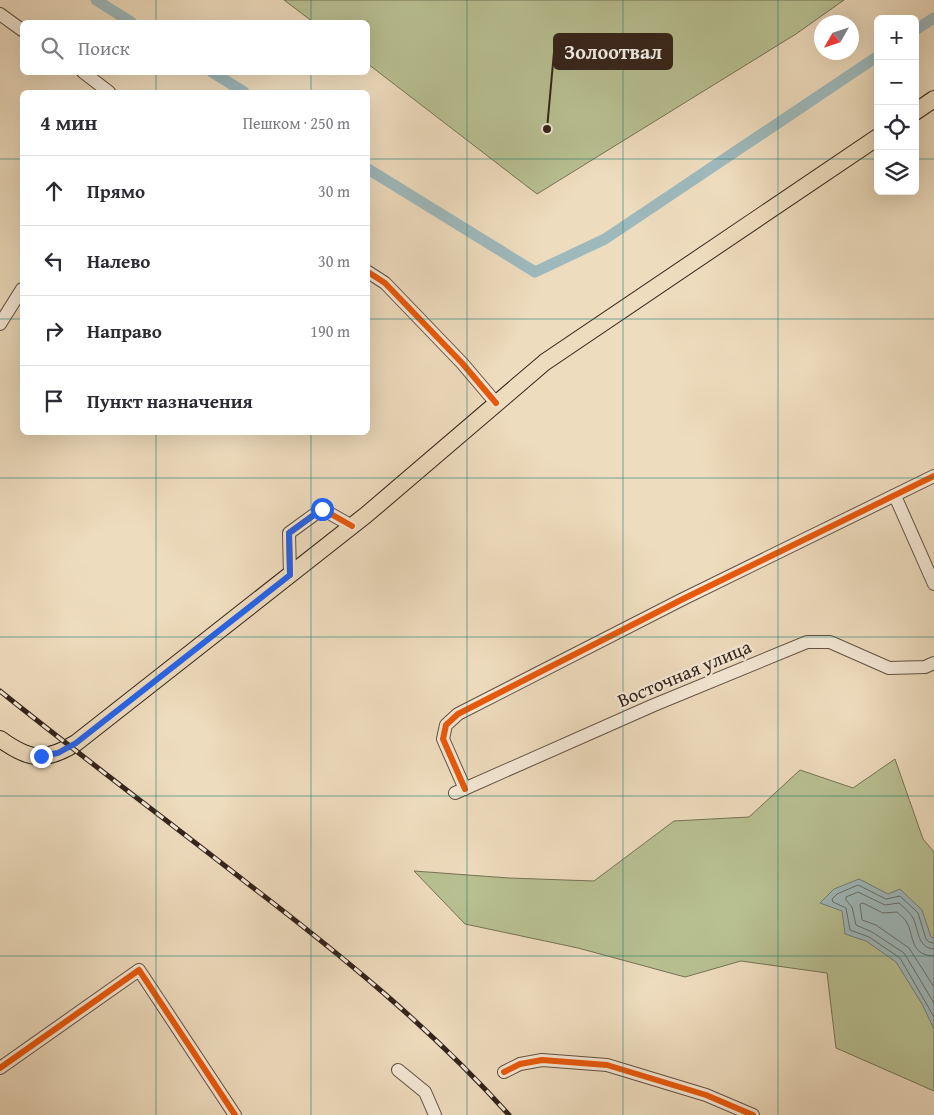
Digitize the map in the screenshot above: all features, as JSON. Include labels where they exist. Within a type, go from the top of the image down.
[{"type":"main road","points":[[919,109],[934,99]]},
{"type":"main road","points":[[0,739],[26,755],[41,756],[58,753],[70,746],[352,526],[433,460],[545,362],[874,140]]},
{"type":"street","points":[[0,14],[20,29]]},
{"type":"street","points":[[87,75],[106,90]]},
{"type":"street","points":[[370,273],[385,283],[462,363],[496,403]]},
{"type":"street","points":[[0,324],[20,292]]},
{"type":"street","points":[[934,476],[895,496],[934,584]]},
{"type":"street","name":"Восточная улица","points":[[895,496],[683,599],[458,714],[446,725],[443,739],[460,791],[654,704],[807,642],[830,642],[889,668],[925,667],[934,663]]},
{"type":"street","points":[[290,575],[289,533],[322,509],[352,526]]},
{"type":"street","points":[[0,1068],[139,970],[235,1115]]},
{"type":"street","points":[[504,1072],[520,1064],[542,1060],[607,1065],[706,1095],[753,1115]]},
{"type":"street","points":[[398,1070],[425,1092],[435,1115]]},
{"type":"green space","points":[[284,0],[844,0],[823,15],[814,15],[814,21],[796,34],[537,194],[370,66],[370,20],[310,20]]},
{"type":"green space","points":[[895,759],[923,839],[934,852],[934,1091],[836,1048],[827,973],[741,961],[685,977],[578,948],[465,924],[414,871],[509,878],[594,881],[674,821],[749,817],[800,770],[853,788]]},
{"type":"water","points":[[859,879],[888,894],[900,889],[922,910],[931,937],[934,938],[934,1029],[922,1004],[896,962],[866,941],[845,934],[842,911],[820,903],[834,889]]},
{"type":"waterway","points":[[96,0],[128,20]]},
{"type":"waterway","points":[[919,27],[934,18]]},
{"type":"waterway","points":[[370,170],[535,272],[605,239],[874,59]]},
{"type":"waterway","points":[[217,75],[241,90]]},
{"type":"railway","points":[[0,691],[282,910],[384,993],[448,1052],[509,1115]]},
{"type":"cycle path","points":[[370,273],[385,283],[462,363],[496,403]]},
{"type":"cycle path","points":[[465,789],[443,739],[446,725],[458,714],[683,599],[934,476]]},
{"type":"cycle path","points":[[290,575],[289,533],[322,509],[352,526]]},
{"type":"cycle path","points":[[0,1068],[139,970],[235,1115]]},
{"type":"cycle path","points":[[504,1072],[520,1064],[542,1060],[607,1065],[706,1095],[753,1115]]},
{"type":"place","name":"Золоотвал","points":[[547,129]]},
{"type":"route","points":[[41,756],[58,753],[76,743],[290,575],[289,533],[322,509]]}]
